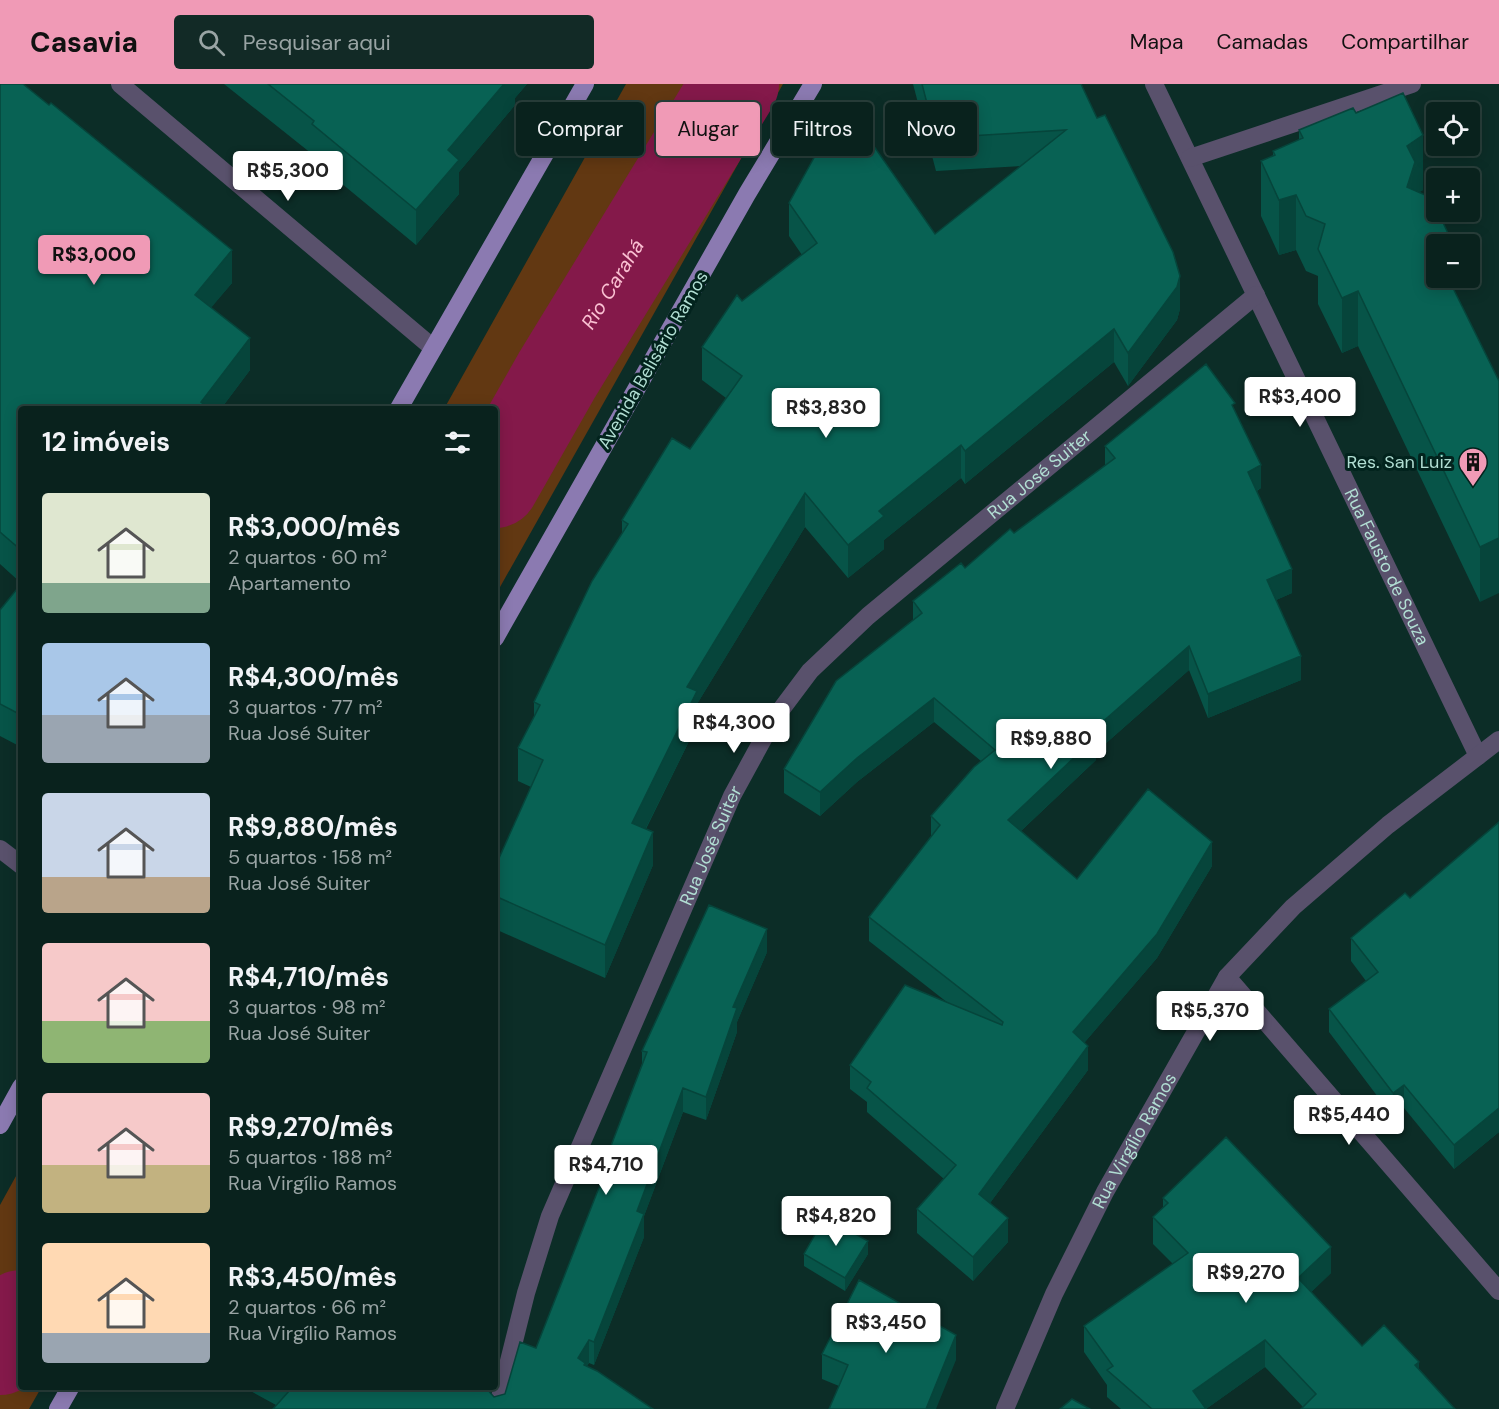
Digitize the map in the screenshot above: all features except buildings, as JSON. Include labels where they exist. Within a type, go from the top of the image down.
[{"type":"main road","points":[[400,406],[585,84]]},
{"type":"main road","name":"Avenida Belisário Ramos","points":[[498,633],[747,194],[813,84]]},
{"type":"main road","points":[[0,1125],[18,1092]]},
{"type":"main road","points":[[58,1409],[69,1390]]},
{"type":"street","points":[[120,84],[432,347]]},
{"type":"street","name":"Rua Fausto de Souza","points":[[1154,84],[1478,756]]},
{"type":"street","points":[[1190,158],[1412,84]]},
{"type":"street","name":"Rua José Suiter","points":[[497,1409],[526,1293],[550,1216],[732,796],[774,719],[810,672],[868,616],[1256,295]]},
{"type":"street","name":"Rua Virgílio Ramos","points":[[1005,1409],[1054,1294],[1105,1192],[1227,977],[1293,906],[1389,825],[1499,740]]},
{"type":"street","points":[[0,849],[18,863]]},
{"type":"street","points":[[1227,977],[1499,1291]]},
{"type":"shaded area","points":[[626,84],[783,84],[760,125],[760,102],[656,102],[656,156],[742,156],[498,591],[498,406],[446,406],[586,156],[644,156],[644,102],[616,102]]},
{"type":"shaded area","points":[[18,1172],[18,1390],[40,1390],[29,1409],[0,1409],[0,1205]]},
{"type":"waterway","name":"Rio Carahá","points":[[498,479],[557,375],[735,84]]},
{"type":"waterway","name":"Rio Carahá","points":[[0,1351],[18,1319]]},
{"type":"place","name":"Res. San Luiz","points":[[1473,488]]}]
